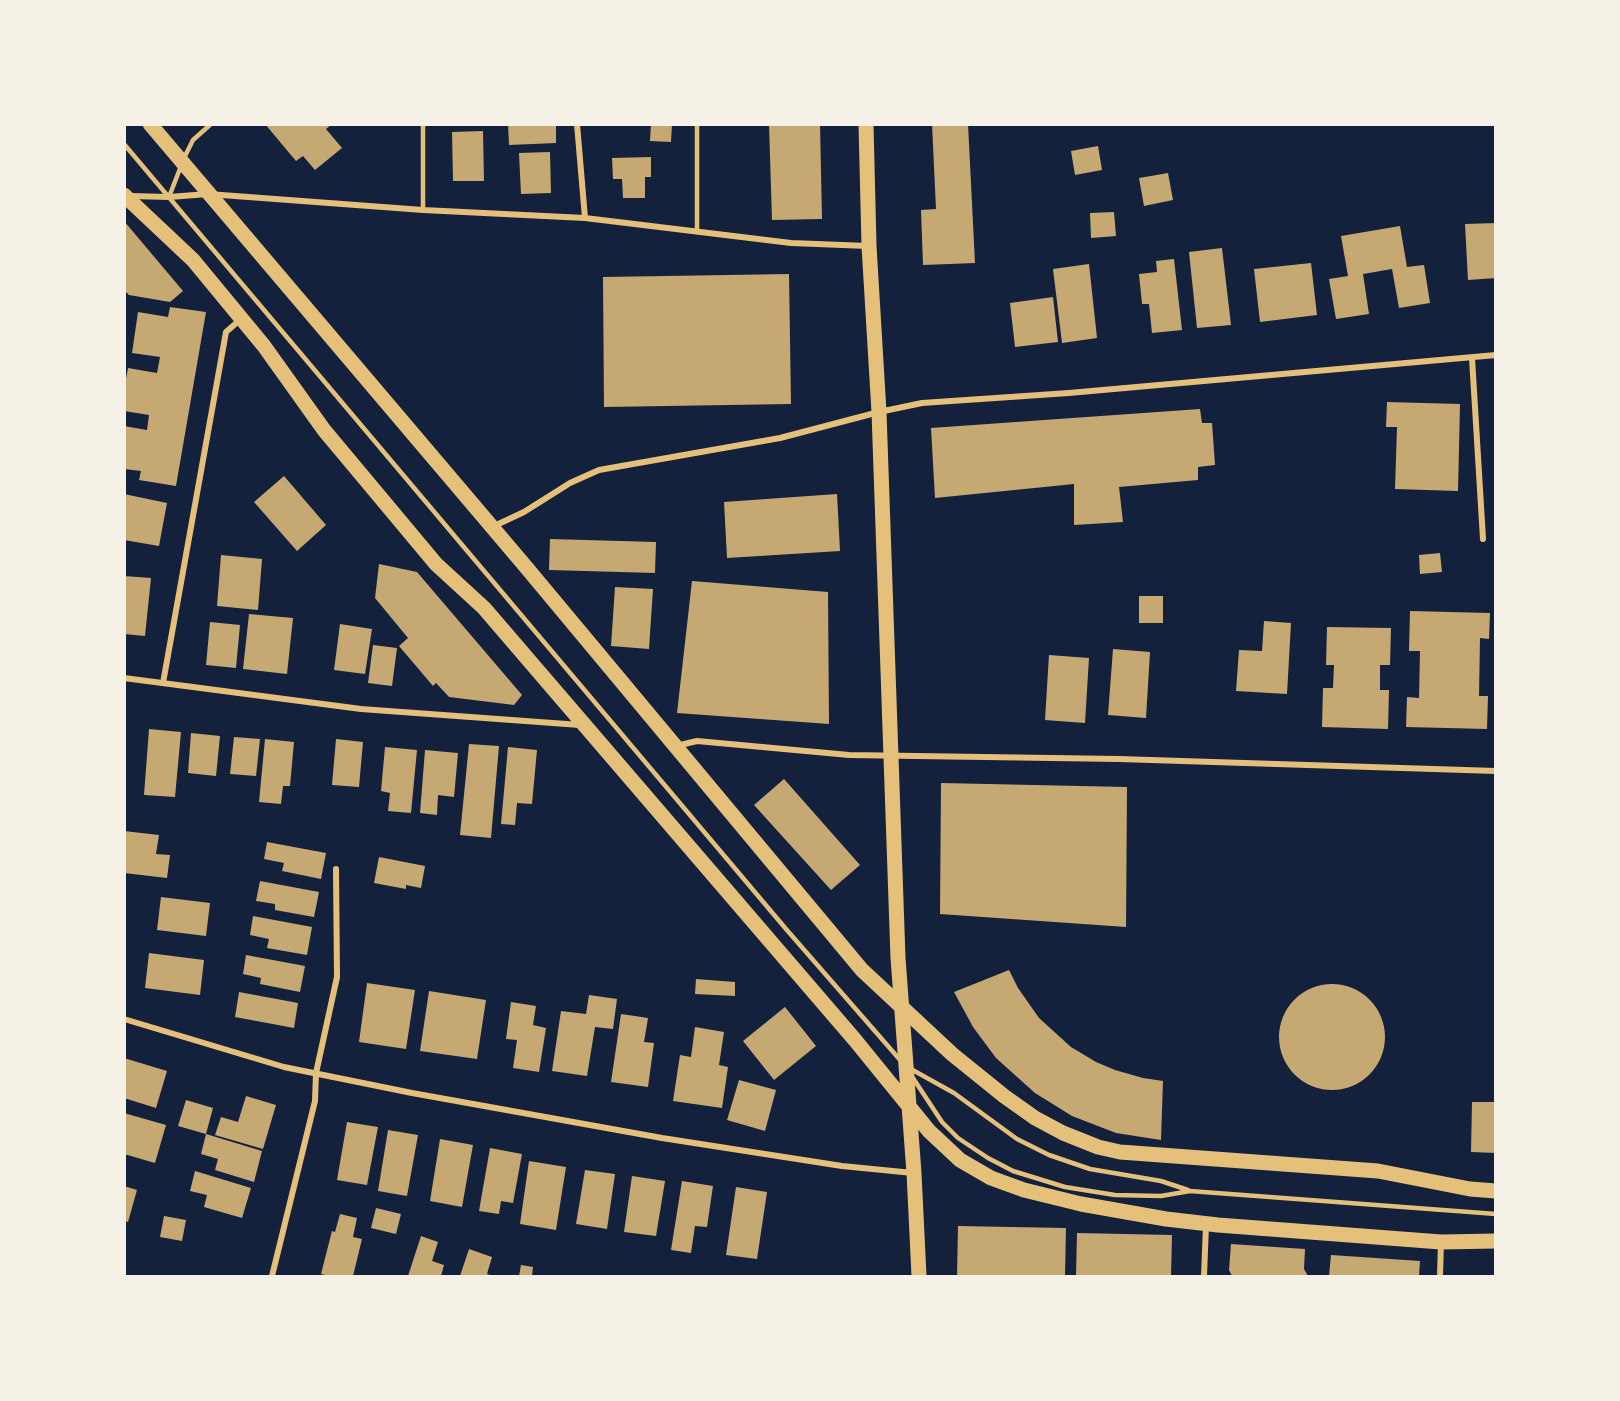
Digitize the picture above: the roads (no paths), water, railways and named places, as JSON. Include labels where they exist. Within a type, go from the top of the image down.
[{"type":"main road","points":[[150,124],[676,746],[862,970],[952,1054],[1022,1110],[1052,1128],[1098,1147],[1140,1155],[1210,1157],[1378,1171],[1470,1189],[1496,1191]]},
{"type":"main road","points":[[866,124],[868,246],[879,412],[898,958],[919,1276]]},
{"type":"main road","points":[[125,196],[193,260],[264,346],[324,430],[436,564],[484,608],[855,1040],[937,1140],[960,1160],[981,1173],[1006,1184],[1036,1194],[1101,1209],[1206,1224],[1441,1242],[1496,1241]]},
{"type":"street","points":[[577,124],[585,218]]},
{"type":"street","points":[[125,196],[169,197],[208,194],[423,210],[585,218],[791,243],[868,246]]},
{"type":"street","points":[[163,683],[226,332],[242,319]]},
{"type":"street","points":[[492,528],[524,512],[570,483],[599,470],[780,438],[922,403],[1068,393],[1496,355]]},
{"type":"street","points":[[1472,357],[1484,539]]},
{"type":"street","points":[[124,678],[361,709],[584,726]]},
{"type":"street","points":[[676,746],[697,741],[849,755],[1119,759],[1496,771]]},
{"type":"street","points":[[272,1276],[315,1101],[316,1073],[337,977],[336,869]]},
{"type":"street","points":[[124,1019],[284,1067],[412,1093],[662,1138],[842,1166],[914,1173]]},
{"type":"street","points":[[1204,1276],[1206,1224]]},
{"type":"street","points":[[1440,1276],[1441,1242]]},
{"type":"lane","points":[[169,197],[193,141],[211,124]]},
{"type":"lane","points":[[423,124],[423,210]]},
{"type":"lane","points":[[697,124],[697,232]]},
{"type":"lane","points":[[124,144],[786,929],[906,1066],[950,1132],[983,1155],[1013,1171],[1048,1183],[1098,1193],[1148,1196],[1190,1191],[1496,1214]]},
{"type":"lane","points":[[906,1066],[954,1093],[1017,1139],[1049,1155],[1090,1169],[1161,1181],[1190,1191]]}]
